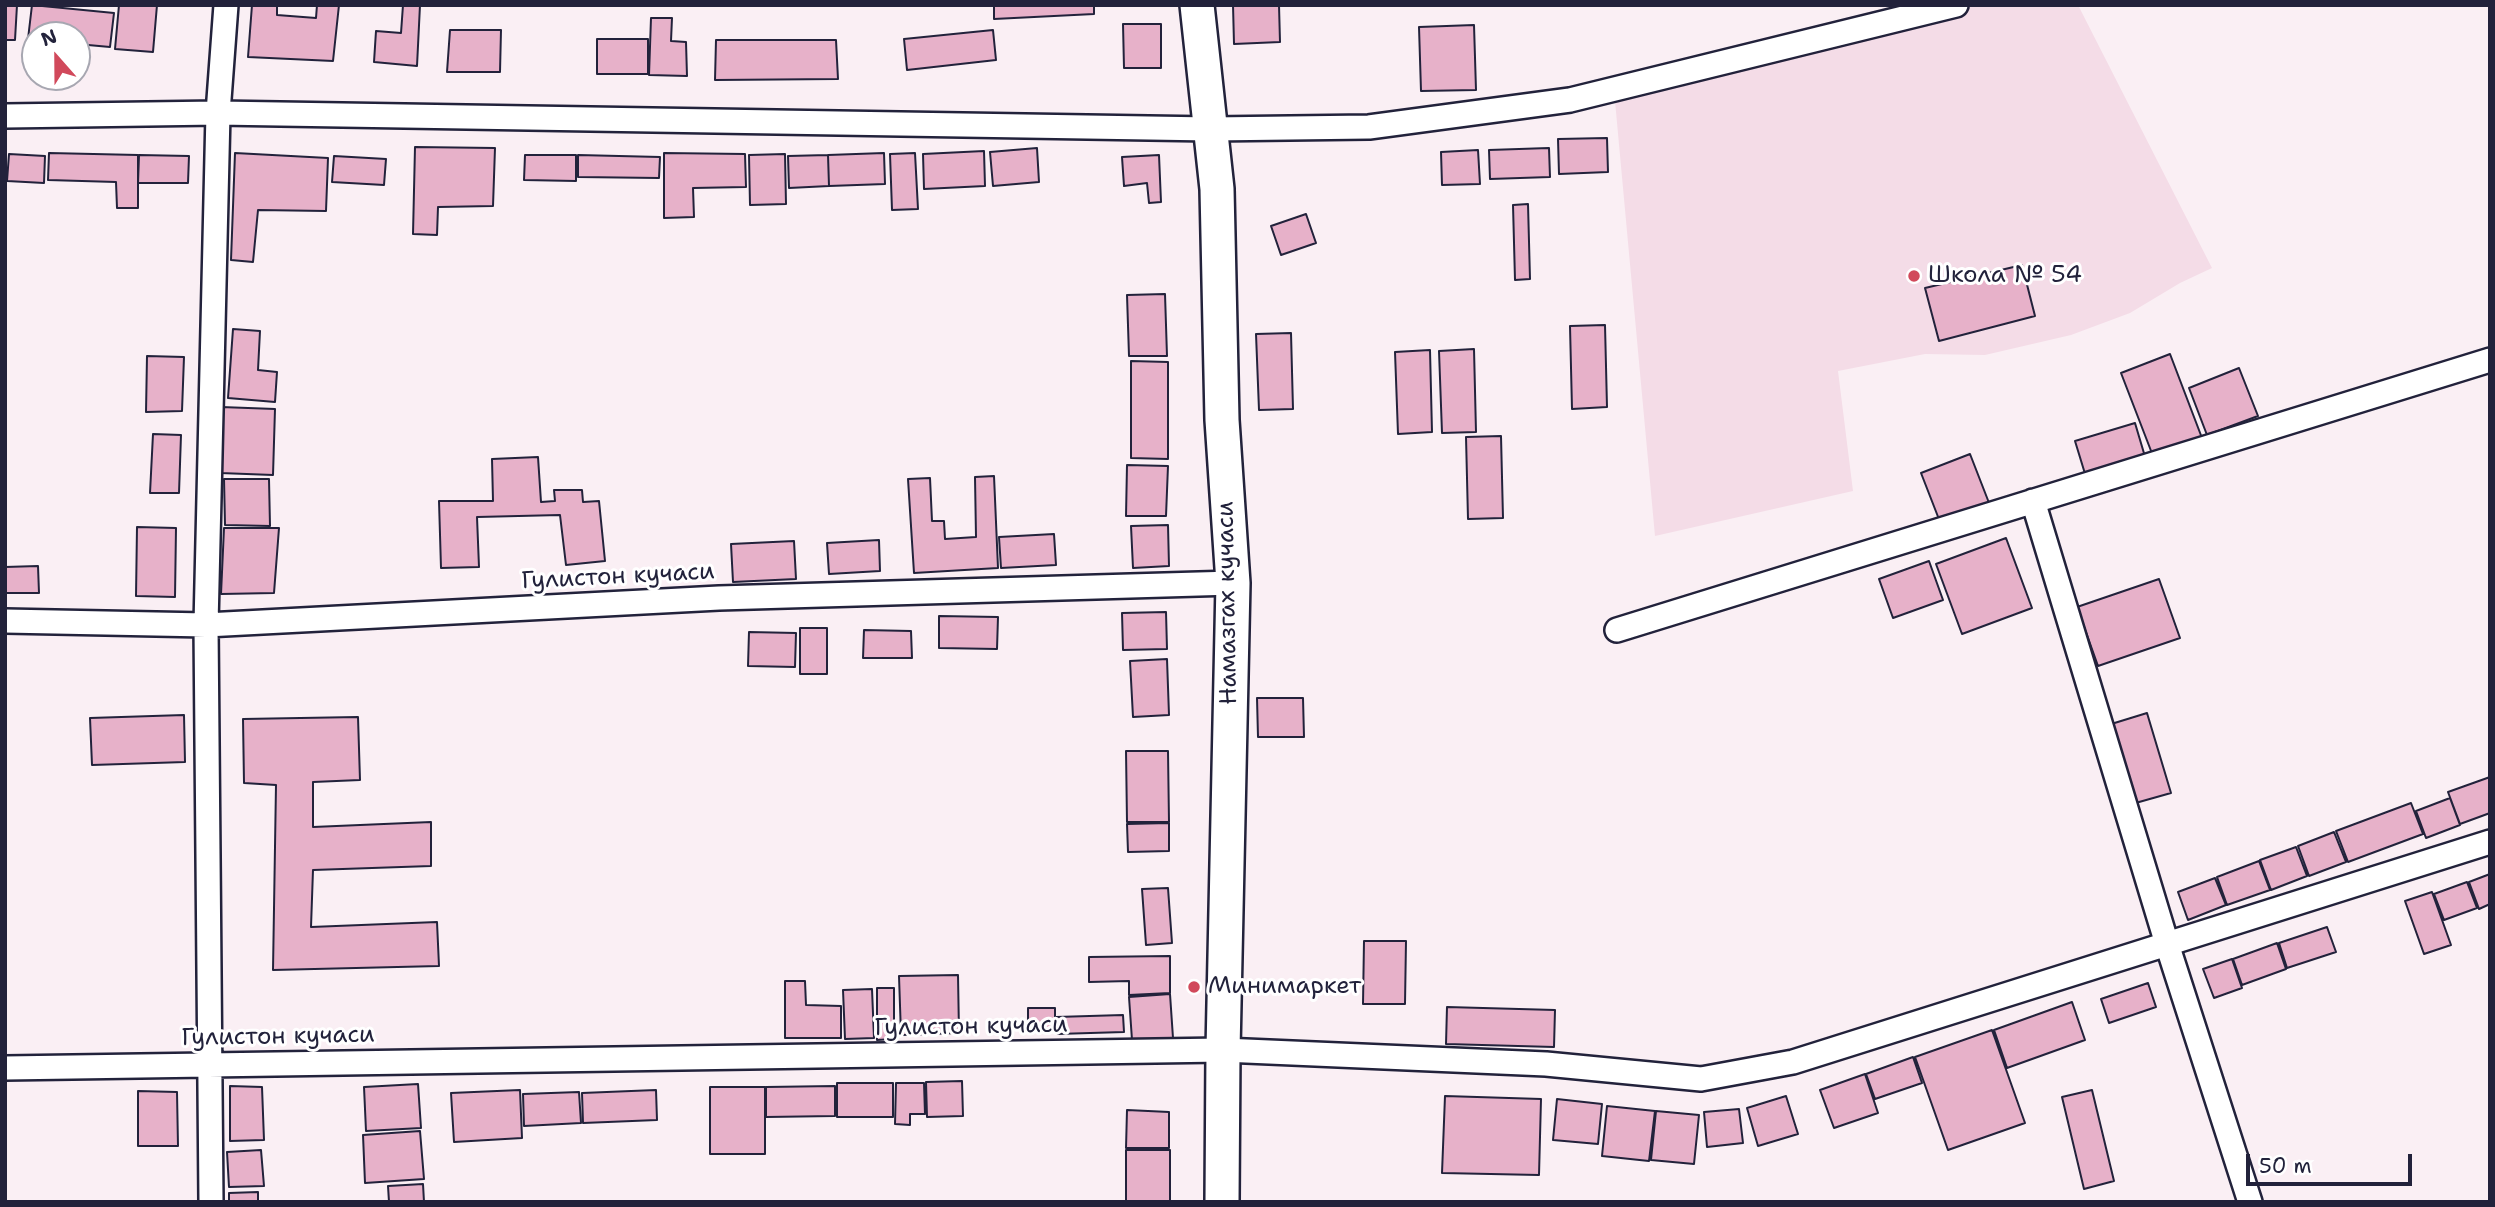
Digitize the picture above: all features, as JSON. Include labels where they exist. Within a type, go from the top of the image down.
[{"type":"street","points":[[211,1202],[206,625],[218,113],[226,5]]},
{"type":"street","name":"Намазгах кучаси","points":[[1198,5],[1217,189],[1222,420],[1233,583],[1222,1202]]},
{"type":"street","points":[[5,116],[218,113],[1211,129],[1369,127],[1570,100],[1956,5]]},
{"type":"street","points":[[1617,630],[2490,360]]},
{"type":"street","points":[[2033,501],[2167,944],[2250,1202]]},
{"type":"street","name":"Гулистон кучаси","points":[[5,621],[206,625],[719,598],[1233,583]]},
{"type":"street","name":"Гулистон кучаси","points":[[5,1068],[1223,1050],[1546,1064],[1701,1079],[1793,1062],[2490,842]]},
{"type":"shaded area","name":"Школа № 54","points":[[1950,5],[2078,5],[2212,268],[2180,283],[2130,313],[2071,335],[1985,355],[1925,354],[1838,371],[1853,491],[1655,536],[1614,90]]},
{"type":"building","points":[[5,5],[17,5],[15,40],[5,40]]},
{"type":"building","points":[[32,5],[114,13],[110,47],[91,45],[91,21],[30,21]]},
{"type":"building","points":[[119,5],[157,5],[153,52],[115,49]]},
{"type":"building","points":[[252,5],[277,5],[277,15],[316,18],[317,5],[339,5],[333,61],[248,57]]},
{"type":"building","points":[[403,5],[420,5],[417,66],[374,62],[376,31],[401,33]]},
{"type":"building","points":[[994,5],[1094,5],[1094,14],[994,19]]},
{"type":"building","points":[[1233,5],[1279,5],[1280,42],[1234,44]]},
{"type":"building","points":[[651,18],[672,18],[671,41],[686,42],[687,76],[649,75]]},
{"type":"building","points":[[1123,24],[1161,24],[1161,68],[1124,68]]},
{"type":"building","points":[[1474,25],[1476,90],[1421,91],[1419,27]]},
{"type":"building","points":[[450,30],[501,30],[500,72],[447,72]]},
{"type":"building","points":[[993,30],[996,60],[907,70],[904,39]]},
{"type":"building","points":[[597,39],[648,39],[648,74],[597,74]]},
{"type":"building","points":[[716,40],[836,40],[838,79],[715,80]]},
{"type":"building","points":[[1607,138],[1608,172],[1559,174],[1558,139]]},
{"type":"building","points":[[415,147],[495,148],[493,206],[438,207],[437,235],[413,234]]},
{"type":"building","points":[[1037,148],[1039,182],[993,186],[990,152]]},
{"type":"building","points":[[1549,148],[1550,177],[1490,179],[1489,150]]},
{"type":"building","points":[[1478,150],[1480,184],[1442,185],[1441,152]]},
{"type":"building","points":[[984,151],[985,186],[924,189],[923,154]]},
{"type":"building","points":[[49,153],[138,155],[138,208],[117,208],[116,182],[48,180]]},
{"type":"building","points":[[235,153],[328,158],[326,211],[258,210],[253,262],[231,260]]},
{"type":"building","points":[[664,153],[745,154],[746,187],[693,188],[694,217],[664,218]]},
{"type":"building","points":[[884,153],[885,184],[829,186],[828,155]]},
{"type":"building","points":[[915,153],[918,209],[892,210],[890,154]]},
{"type":"building","points":[[9,154],[45,156],[44,183],[7,181]]},
{"type":"building","points":[[785,154],[786,204],[750,205],[749,155]]},
{"type":"building","points":[[139,155],[189,156],[188,183],[138,183]]},
{"type":"building","points":[[525,155],[576,155],[576,181],[524,180]]},
{"type":"building","points":[[578,155],[660,157],[659,178],[578,177]]},
{"type":"building","points":[[828,155],[829,186],[789,188],[788,156]]},
{"type":"building","points":[[1159,155],[1161,202],[1149,203],[1147,183],[1124,186],[1122,157]]},
{"type":"building","points":[[334,156],[386,159],[384,185],[332,182]]},
{"type":"building","points":[[1528,204],[1530,279],[1515,280],[1513,205]]},
{"type":"building","points":[[1306,214],[1316,243],[1281,255],[1271,226]]},
{"type":"building","name":"Школа № 54","points":[[2022,265],[2035,316],[1939,341],[1925,288]]},
{"type":"building","points":[[1165,294],[1167,356],[1129,356],[1127,295]]},
{"type":"building","points":[[1605,325],[1607,407],[1572,409],[1570,326]]},
{"type":"building","points":[[233,329],[260,331],[258,370],[277,372],[275,402],[228,398]]},
{"type":"building","points":[[1291,333],[1293,409],[1259,410],[1256,334]]},
{"type":"building","points":[[1474,349],[1476,432],[1442,433],[1439,351]]},
{"type":"building","points":[[1430,350],[1432,432],[1398,434],[1395,352]]},
{"type":"building","points":[[2170,354],[2202,438],[2153,456],[2121,373]]},
{"type":"building","points":[[147,356],[184,357],[182,411],[146,412]]},
{"type":"building","points":[[1131,361],[1168,362],[1168,459],[1131,458]]},
{"type":"building","points":[[2239,368],[2258,416],[2207,435],[2189,388]]},
{"type":"building","points":[[221,407],[275,409],[273,475],[220,473]]},
{"type":"building","points":[[2135,423],[2146,460],[2086,477],[2075,441]]},
{"type":"building","points":[[153,434],[181,435],[179,493],[150,493]]},
{"type":"building","points":[[1501,436],[1503,518],[1468,519],[1466,437]]},
{"type":"building","points":[[1970,454],[1991,508],[1942,527],[1921,473]]},
{"type":"building","points":[[538,457],[541,502],[555,501],[554,490],[582,490],[583,502],[599,501],[605,561],[566,565],[560,515],[477,517],[479,567],[441,568],[439,501],[493,501],[492,459]]},
{"type":"building","points":[[1127,465],[1168,466],[1166,516],[1126,516]]},
{"type":"building","points":[[994,476],[998,568],[914,573],[908,479],[930,478],[932,521],[944,521],[945,539],[976,537],[975,477]]},
{"type":"building","points":[[224,479],[269,479],[270,526],[225,525]]},
{"type":"building","points":[[1168,525],[1169,566],[1133,568],[1131,526]]},
{"type":"building","points":[[137,527],[176,528],[175,597],[136,596]]},
{"type":"building","points":[[224,528],[279,528],[274,593],[221,594]]},
{"type":"building","points":[[1054,534],[1056,565],[1001,568],[999,537]]},
{"type":"building","points":[[2006,538],[2032,608],[1962,634],[1936,564]]},
{"type":"building","points":[[879,540],[880,571],[829,574],[827,543]]},
{"type":"building","points":[[794,541],[796,579],[733,582],[731,544]]},
{"type":"building","points":[[1929,561],[1943,600],[1893,618],[1879,579]]},
{"type":"building","points":[[38,566],[39,593],[5,593],[5,567]]},
{"type":"building","points":[[2159,579],[2180,638],[2098,666],[2077,607]]},
{"type":"building","points":[[1166,612],[1167,649],[1123,650],[1122,613]]},
{"type":"building","points":[[939,616],[998,617],[997,649],[939,648]]},
{"type":"building","points":[[800,628],[827,628],[827,674],[800,674]]},
{"type":"building","points":[[864,630],[911,631],[912,658],[863,658]]},
{"type":"building","points":[[749,632],[796,633],[795,667],[748,666]]},
{"type":"building","points":[[1167,659],[1169,715],[1133,717],[1130,661]]},
{"type":"building","points":[[1257,698],[1303,698],[1304,737],[1258,737]]},
{"type":"building","points":[[2147,713],[2171,793],[2132,804],[2108,725]]},
{"type":"building","points":[[184,715],[185,762],[92,765],[90,718]]},
{"type":"building","points":[[358,717],[360,780],[313,782],[313,827],[431,822],[431,866],[313,870],[311,927],[437,922],[439,966],[273,970],[276,785],[244,783],[243,719]]},
{"type":"building","points":[[1126,751],[1168,751],[1169,822],[1127,822]]},
{"type":"building","points":[[2490,777],[2490,813],[2460,824],[2448,792]]},
{"type":"building","points":[[2450,798],[2460,825],[2426,838],[2416,811]]},
{"type":"building","points":[[2411,803],[2423,834],[2348,862],[2336,831]]},
{"type":"building","points":[[1169,823],[1169,851],[1128,852],[1127,824]]},
{"type":"building","points":[[2334,832],[2346,862],[2309,876],[2298,846]]},
{"type":"building","points":[[2296,847],[2307,876],[2271,890],[2260,860]]},
{"type":"building","points":[[2259,861],[2270,890],[2227,905],[2217,877]]},
{"type":"building","points":[[2490,874],[2490,904],[2479,909],[2469,882]]},
{"type":"building","points":[[2215,878],[2226,905],[2188,920],[2178,892]]},
{"type":"building","points":[[2467,882],[2477,908],[2444,920],[2434,894]]},
{"type":"building","points":[[1168,888],[1172,943],[1146,945],[1142,889]]},
{"type":"building","points":[[2432,892],[2451,945],[2424,954],[2405,901]]},
{"type":"building","points":[[2327,927],[2336,952],[2287,968],[2279,943]]},
{"type":"building","points":[[1364,941],[1406,941],[1405,1004],[1363,1004]]},
{"type":"building","points":[[2277,943],[2286,969],[2242,985],[2233,959]]},
{"type":"building","points":[[1170,956],[1170,993],[1129,995],[1129,981],[1089,982],[1089,957]]},
{"type":"building","points":[[2232,959],[2242,988],[2214,998],[2203,969]]},
{"type":"building","points":[[958,975],[959,1033],[901,1035],[899,976]]},
{"type":"building","points":[[785,981],[805,981],[806,1005],[841,1006],[841,1038],[785,1038]]},
{"type":"building","points":[[2148,983],[2156,1007],[2109,1023],[2101,999]]},
{"type":"building","points":[[877,988],[894,988],[894,1039],[877,1040]]},
{"type":"building","points":[[872,989],[874,1038],[845,1039],[843,990]]},
{"type":"building","points":[[1170,994],[1173,1038],[1132,1040],[1129,997]]},
{"type":"building","points":[[2072,1002],[2085,1040],[2007,1068],[1994,1030]]},
{"type":"building","points":[[1447,1007],[1555,1010],[1554,1047],[1446,1044]]},
{"type":"building","points":[[1028,1008],[1055,1008],[1055,1031],[1028,1031]]},
{"type":"building","points":[[1123,1015],[1124,1032],[1057,1034],[1056,1017]]},
{"type":"building","points":[[1992,1030],[2025,1123],[1948,1150],[1915,1057]]},
{"type":"building","points":[[1913,1057],[1922,1083],[1875,1099],[1866,1074]]},
{"type":"building","points":[[1865,1074],[1878,1113],[1834,1128],[1820,1090]]},
{"type":"building","points":[[962,1081],[963,1116],[927,1117],[926,1082]]},
{"type":"building","points":[[837,1083],[893,1083],[893,1117],[837,1117]]},
{"type":"building","points":[[896,1083],[924,1083],[925,1114],[910,1114],[910,1125],[895,1124]]},
{"type":"building","points":[[418,1084],[421,1128],[366,1131],[364,1087]]},
{"type":"building","points":[[230,1086],[262,1087],[264,1140],[230,1141]]},
{"type":"building","points":[[835,1086],[835,1116],[766,1117],[766,1087]]},
{"type":"building","points":[[710,1087],[765,1087],[765,1154],[710,1154]]},
{"type":"building","points":[[520,1090],[522,1138],[454,1142],[451,1093]]},
{"type":"building","points":[[656,1090],[657,1120],[583,1123],[582,1093]]},
{"type":"building","points":[[2092,1090],[2114,1181],[2084,1189],[2062,1097]]},
{"type":"building","points":[[138,1091],[177,1092],[178,1146],[138,1146]]},
{"type":"building","points":[[579,1092],[581,1123],[524,1126],[523,1094]]},
{"type":"building","points":[[1445,1096],[1541,1099],[1539,1175],[1442,1173]]},
{"type":"building","points":[[1786,1096],[1798,1134],[1758,1146],[1747,1108]]},
{"type":"building","points":[[1557,1099],[1602,1104],[1598,1144],[1553,1140]]},
{"type":"building","points":[[1607,1106],[1655,1111],[1649,1161],[1602,1156]]},
{"type":"building","points":[[1739,1109],[1743,1143],[1707,1147],[1704,1112]]},
{"type":"building","points":[[1127,1110],[1169,1112],[1169,1148],[1126,1148]]},
{"type":"building","points":[[1656,1111],[1699,1115],[1694,1164],[1651,1160]]},
{"type":"building","points":[[420,1131],[424,1179],[365,1183],[363,1135]]},
{"type":"building","points":[[261,1150],[264,1186],[229,1187],[227,1152]]},
{"type":"building","points":[[1126,1150],[1170,1150],[1170,1202],[1126,1202]]},
{"type":"building","points":[[423,1184],[424,1202],[389,1202],[388,1186]]},
{"type":"building","points":[[258,1192],[258,1202],[229,1202],[229,1193]]},
{"type":"place","name":"Школа № 54","points":[[1914,276]]},
{"type":"place","name":"Минимаркет","points":[[1194,987]]}]
